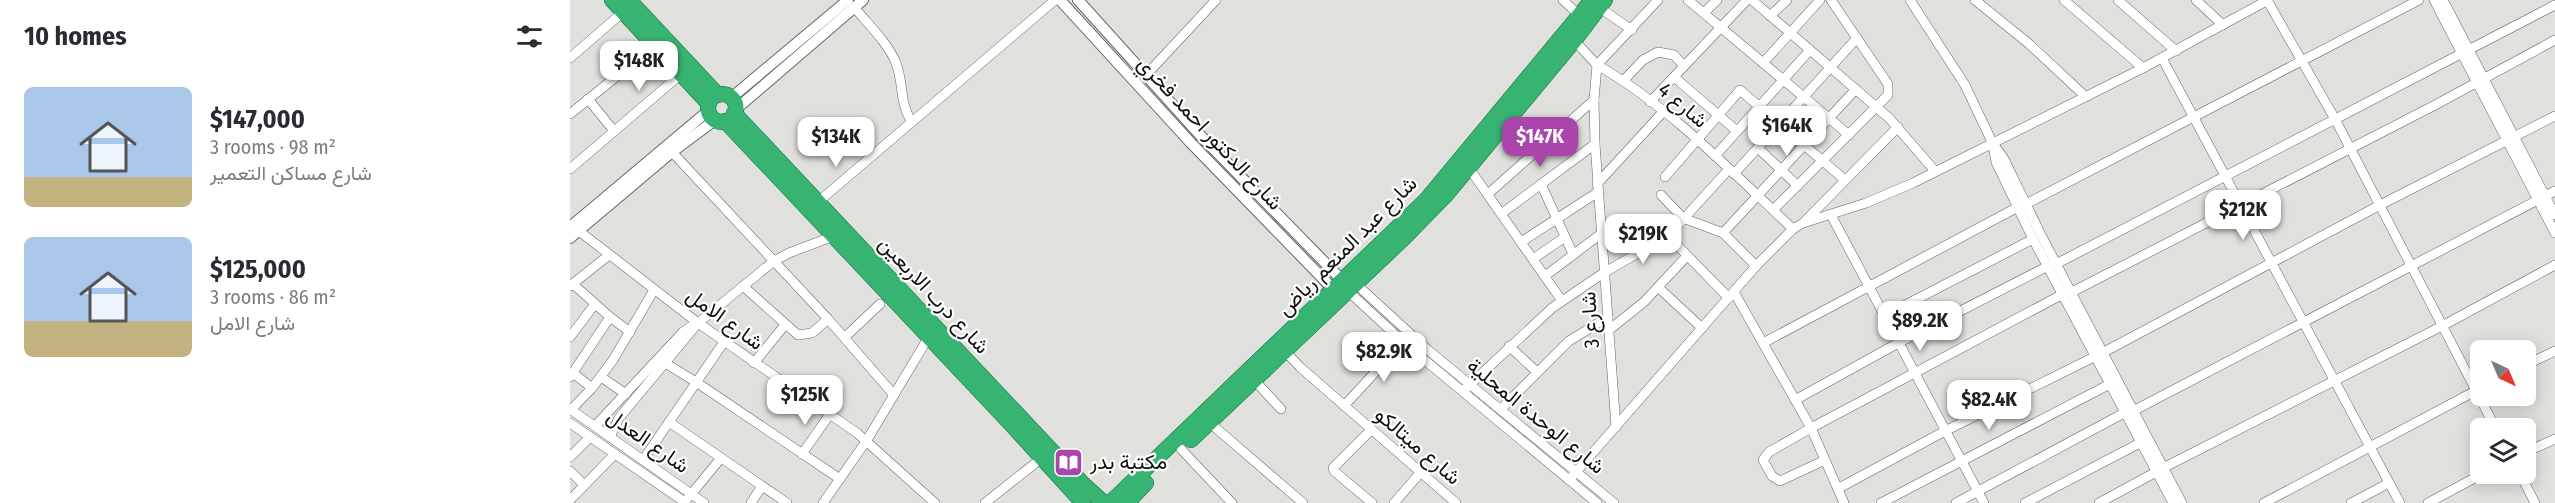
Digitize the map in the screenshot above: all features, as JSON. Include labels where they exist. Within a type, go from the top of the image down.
[{"type":"highway","name":"شارع درب الاربعين","points":[[612,0],[626,6],[722,109],[834,236],[932,331]]},
{"type":"highway","name":"شارع عبد المنعم رياض","points":[[1110,503],[1281,348],[1469,168],[1571,36],[1580,16],[1599,3]]},
{"type":"highway","name":"شارع عبد المنعم رياض","points":[[1415,219],[1599,3]]},
{"type":"highway","name":"شارع درب الاربعين","points":[[626,6],[654,45],[681,74],[722,109],[818,202],[932,331],[1014,419],[1104,503]]},
{"type":"highway","name":"شارع عبد المنعم رياض","points":[[1127,503],[1181,449],[1255,381],[1281,348]]},
{"type":"highway","name":"شارع درب الاربعين","points":[[1026,431],[1043,458],[1083,503]]},
{"type":"street","points":[[818,202],[1055,0]]},
{"type":"street","name":"شارع الدكتور احمد فخري","points":[[1060,0],[1190,142],[1345,287]]},
{"type":"street","name":"شارع الدكتور احمد فخري","points":[[1077,0],[1199,134],[1345,287]]},
{"type":"street","points":[[1146,75],[1216,0]]},
{"type":"street","points":[[1563,0],[1580,16]]},
{"type":"street","points":[[1571,36],[1597,65],[1658,0]]},
{"type":"street","points":[[1688,0],[1849,135]]},
{"type":"street","points":[[1704,13],[1717,0]]},
{"type":"street","points":[[1650,102],[1748,0]]},
{"type":"street","points":[[1752,0],[1898,127],[1935,171]]},
{"type":"street","points":[[1770,16],[1787,0]]},
{"type":"street","points":[[1762,63],[1820,0]]},
{"type":"street","points":[[1773,210],[1886,98],[1888,84],[1832,0]]},
{"type":"street","points":[[1910,0],[1965,85],[1992,142],[2004,159],[2033,239],[2052,265]]},
{"type":"street","points":[[1975,0],[2028,43],[2086,97]]},
{"type":"street","points":[[2064,0],[2143,68]]},
{"type":"street","points":[[2118,0],[2176,51]]},
{"type":"street","points":[[2196,0],[2223,25]]},
{"type":"street","points":[[1803,223],[1890,194],[2143,68],[2267,0],[2335,119],[2442,326],[2470,374]]},
{"type":"street","points":[[1763,343],[2419,0]]},
{"type":"street","points":[[2434,0],[2465,50]]},
{"type":"street","points":[[2443,0],[2465,50],[2542,198],[2555,233]]},
{"type":"street","points":[[570,238],[573,226],[855,2],[893,58],[898,72],[901,102],[911,121]]},
{"type":"street","points":[[1599,3],[1632,30]]},
{"type":"street","points":[[1795,400],[1900,342],[2555,5]]},
{"type":"street","points":[[570,58],[626,6]]},
{"type":"street","points":[[1088,31],[1098,22]]},
{"type":"street","points":[[1466,388],[1509,346],[1562,301],[1605,272],[1668,236],[1683,218],[1758,148],[1857,38]]},
{"type":"street","points":[[1825,460],[1780,482],[1763,465],[1763,457],[1769,452],[1811,428],[2555,40]]},
{"type":"street","points":[[570,114],[654,45]]},
{"type":"street","points":[[1715,156],[1810,50]]},
{"type":"street","points":[[1624,80],[1643,60],[1658,52],[1674,55],[1684,66]]},
{"type":"street","points":[[2162,58],[2332,381],[2400,503]]},
{"type":"street","name":"شارع 4","points":[[1597,65],[1624,80],[1697,140],[1793,229]]},
{"type":"street","name":"شارع 3","points":[[1597,65],[1594,100],[1595,144],[1616,427]]},
{"type":"street","points":[[570,169],[681,74]]},
{"type":"street","points":[[1674,77],[1737,131]]},
{"type":"street","points":[[1723,233],[1856,89]]},
{"type":"street","points":[[1665,177],[1740,90],[1845,180]]},
{"type":"street","points":[[588,99],[615,131]]},
{"type":"street","points":[[1488,194],[1594,100]]},
{"type":"street","points":[[573,226],[672,152],[722,109]]},
{"type":"street","points":[[1521,242],[1598,188],[1663,112]]},
{"type":"street","points":[[1839,488],[1947,430],[2271,265],[2380,205],[2555,117]]},
{"type":"street","points":[[1569,480],[1756,266],[1793,229],[1803,223],[1898,127]]},
{"type":"street","points":[[1190,142],[1199,134]]},
{"type":"street","points":[[1501,214],[1595,144]]},
{"type":"street","points":[[1758,148],[1798,186]]},
{"type":"street","points":[[672,152],[828,319],[894,395]]},
{"type":"street","points":[[1469,168],[1562,301]]},
{"type":"street","points":[[1541,184],[1573,254]]},
{"type":"street","points":[[1956,503],[2302,321],[2555,192]]},
{"type":"street","points":[[1661,195],[1683,218],[1723,233],[1756,266]]},
{"type":"street","points":[[2542,198],[2555,215]]},
{"type":"street","points":[[2022,206],[2176,501]]},
{"type":"street","points":[[1831,215],[1984,503]]},
{"type":"street","name":"شارع الامل","points":[[573,226],[724,342],[867,440],[935,503]]},
{"type":"street","points":[[1545,276],[1602,233]]},
{"type":"street","points":[[595,426],[683,332],[698,323],[774,261],[797,249],[834,236]]},
{"type":"street","points":[[1668,236],[1686,257],[1731,295],[1763,343],[1811,428],[1844,503]]},
{"type":"street","points":[[1533,259],[1565,237]]},
{"type":"street","points":[[1886,315],[2033,239]]},
{"type":"street","points":[[609,255],[571,285],[630,332]]},
{"type":"street","points":[[1609,330],[1659,288],[1686,257]]},
{"type":"street","points":[[2099,503],[2555,265]]},
{"type":"street","points":[[743,286],[784,326],[798,335],[805,336],[812,333],[828,319]]},
{"type":"street","name":"شارع الوحدة المحلية","points":[[1345,287],[1413,338],[1466,388],[1597,503]]},
{"type":"street","points":[[1659,288],[1702,328]]},
{"type":"street","points":[[570,410],[601,376],[654,290]]},
{"type":"street","points":[[570,337],[595,304]]},
{"type":"street","points":[[844,338],[880,304]]},
{"type":"street","name":"شارع الوحدة المحلية","points":[[1371,306],[1404,342],[1466,388],[1501,409],[1614,503]]},
{"type":"street","points":[[592,388],[572,375],[609,317]]},
{"type":"street","points":[[1501,409],[1569,341],[1608,317]]},
{"type":"street","points":[[610,437],[619,418],[698,323]]},
{"type":"street","points":[[754,363],[784,326]]},
{"type":"street","points":[[823,503],[867,440],[932,331]]},
{"type":"street","points":[[643,459],[724,342]]},
{"type":"street","points":[[1344,406],[1404,342]]},
{"type":"street","points":[[1509,346],[1537,372]]},
{"type":"street","name":"شارع ميتالكو","points":[[1281,348],[1456,503]]},
{"type":"street","points":[[2536,360],[2555,351]]},
{"type":"street","points":[[2100,354],[2110,384],[2129,412],[2140,443],[2160,470]]},
{"type":"street","points":[[665,363],[840,479]]},
{"type":"street","points":[[601,376],[626,394]]},
{"type":"street","points":[[1255,381],[1281,409]]},
{"type":"street","points":[[1881,503],[2110,384]]},
{"type":"street","points":[[2264,503],[2470,394]]},
{"type":"street","name":"شارع العدل","points":[[570,410],[704,503]]},
{"type":"street","points":[[802,454],[830,414]]},
{"type":"street","points":[[669,422],[787,503]]},
{"type":"street","name":"شارع العدل","points":[[570,423],[685,503]]},
{"type":"street","points":[[1210,423],[1303,503]]},
{"type":"street","points":[[1371,430],[1333,469],[1372,503]]},
{"type":"street","points":[[570,457],[590,437]]},
{"type":"street","points":[[2536,448],[2555,439]]},
{"type":"street","points":[[2025,503],[2140,443]]},
{"type":"street","points":[[1181,449],[1232,503]]},
{"type":"street","points":[[570,500],[615,454]]},
{"type":"street","points":[[685,503],[721,458]]},
{"type":"street","points":[[985,503],[1043,458]]},
{"type":"street","points":[[570,471],[584,484]]},
{"type":"street","points":[[1394,503],[1421,472]]},
{"type":"street","points":[[2428,503],[2470,480]]},
{"type":"street","points":[[2351,503],[2389,483]]},
{"type":"street","points":[[2525,484],[2535,503]]},
{"type":"street","points":[[751,503],[762,486]]},
{"type":"place","name":"مكتبة بدر","points":[[1069,462]]}]
